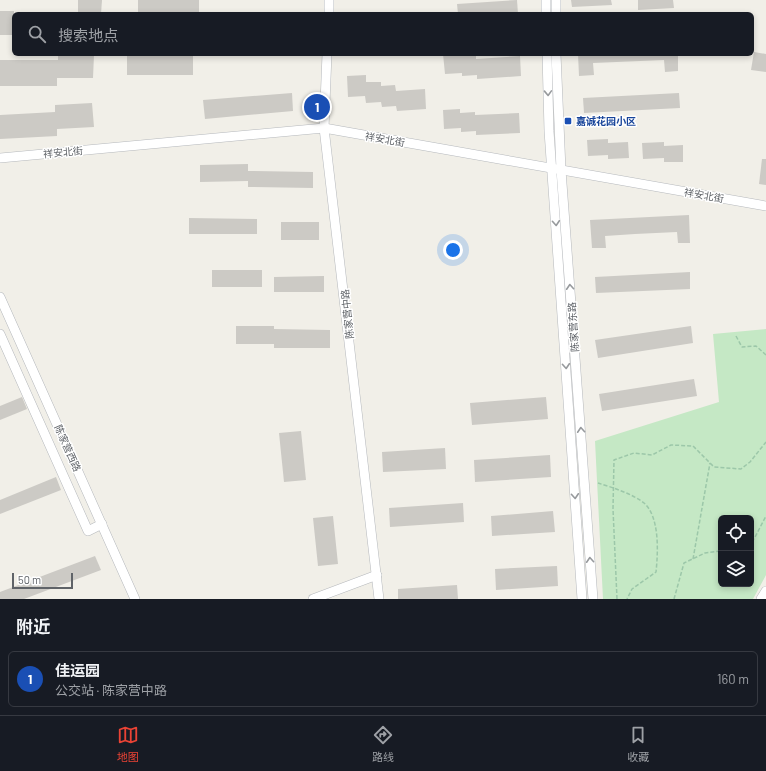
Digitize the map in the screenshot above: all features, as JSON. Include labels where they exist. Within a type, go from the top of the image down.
[{"type":"street","points":[[329,0],[329,12]]},
{"type":"street","points":[[546,0],[546,12]]},
{"type":"street","points":[[556,0],[556,12]]},
{"type":"street","name":"陈家营中路","points":[[327,56],[324,128],[379,599]]},
{"type":"street","name":"陈家营东路","points":[[547,56],[593,599]]},
{"type":"street","name":"陈家营东路","points":[[556,56],[557,170],[582,599]]},
{"type":"street","name":"祥安北街","points":[[0,158],[324,128],[766,206]]},
{"type":"street","name":"陈家营西路","points":[[0,297],[135,599]]},
{"type":"street","points":[[0,334],[88,531],[102,524]]},
{"type":"street","points":[[313,599],[377,574]]},
{"type":"street","points":[[761,599],[766,591]]},
{"type":"path","points":[[736,336],[742,347],[756,346],[766,355]]},
{"type":"path","points":[[617,599],[614,460],[634,453],[652,455],[670,445],[693,446],[714,467],[741,469],[750,462],[766,442]]},
{"type":"path","points":[[693,559],[710,463]]},
{"type":"path","points":[[598,483],[614,488],[644,503],[652,516],[659,545],[656,572],[632,589],[627,599]]},
{"type":"path","points":[[754,539],[766,516]]},
{"type":"path","points":[[674,599],[684,563],[705,553],[718,551]]},
{"type":"green space","points":[[766,329],[766,575],[753,599],[603,599],[595,441],[719,402],[713,334]]},
{"type":"building","points":[[78,0],[102,0],[101,12],[78,12]]},
{"type":"building","points":[[138,0],[199,0],[199,12],[138,12]]},
{"type":"building","points":[[517,0],[518,12],[458,12],[457,4]]},
{"type":"building","points":[[571,0],[611,0],[612,5],[572,7]]},
{"type":"building","points":[[638,0],[673,0],[674,8],[638,10]]},
{"type":"building","points":[[0,11],[14,11],[12,12],[12,35],[0,35]]},
{"type":"building","points":[[754,52],[766,54],[766,72],[751,70]]},
{"type":"building","points":[[58,56],[94,56],[93,78],[57,78],[57,86],[0,86],[0,60],[58,60]]},
{"type":"building","points":[[127,56],[193,56],[193,75],[127,75]]},
{"type":"building","points":[[443,56],[476,56],[476,59],[520,56],[521,76],[477,79],[477,75],[462,76],[462,73],[445,74]]},
{"type":"building","points":[[578,56],[678,56],[678,71],[665,72],[664,60],[593,63],[594,75],[579,76]]},
{"type":"building","points":[[366,75],[366,82],[381,82],[381,86],[395,85],[396,91],[425,89],[426,109],[397,111],[396,106],[382,107],[381,102],[366,103],[365,96],[348,97],[347,76]]},
{"type":"building","points":[[292,93],[293,111],[205,119],[203,100]]},
{"type":"building","points":[[679,93],[680,108],[584,113],[583,98]]},
{"type":"building","points":[[92,103],[94,127],[57,129],[57,136],[0,139],[0,115],[55,112],[55,105]]},
{"type":"building","points":[[460,109],[460,113],[475,112],[475,115],[519,113],[520,133],[476,135],[476,131],[461,132],[461,128],[444,129],[443,110]]},
{"type":"building","points":[[608,139],[608,143],[628,142],[629,158],[608,159],[608,155],[588,156],[587,140]]},
{"type":"building","points":[[664,142],[664,146],[683,145],[683,162],[664,162],[664,158],[643,159],[642,143]]},
{"type":"building","points":[[762,159],[766,159],[766,185],[759,184]]},
{"type":"building","points":[[248,164],[248,171],[313,172],[313,188],[248,187],[248,181],[200,182],[200,165]]},
{"type":"building","points":[[689,215],[690,243],[678,243],[677,232],[635,234],[605,236],[606,248],[592,248],[590,220]]},
{"type":"building","points":[[189,218],[257,219],[257,234],[189,234]]},
{"type":"building","points":[[281,222],[319,222],[319,240],[281,240]]},
{"type":"building","points":[[212,270],[262,270],[262,287],[212,287]]},
{"type":"building","points":[[690,272],[690,289],[596,293],[595,277]]},
{"type":"building","points":[[324,276],[324,292],[274,292],[274,277]]},
{"type":"building","points":[[236,326],[274,326],[274,329],[330,330],[330,348],[274,348],[274,344],[236,344]]},
{"type":"building","points":[[691,326],[693,343],[598,358],[595,340]]},
{"type":"building","points":[[694,379],[697,396],[602,411],[599,394]]},
{"type":"building","points":[[22,397],[27,409],[0,420],[0,406]]},
{"type":"building","points":[[546,397],[548,419],[472,425],[470,403]]},
{"type":"building","points":[[301,431],[306,480],[284,482],[279,433]]},
{"type":"building","points":[[445,448],[446,469],[383,472],[382,452]]},
{"type":"building","points":[[550,455],[551,477],[475,482],[474,460]]},
{"type":"building","points":[[56,477],[61,490],[0,514],[0,500]]},
{"type":"building","points":[[463,503],[464,522],[390,527],[389,508]]},
{"type":"building","points":[[553,511],[555,532],[492,536],[491,516]]},
{"type":"building","points":[[333,516],[338,564],[318,566],[313,518]]},
{"type":"building","points":[[95,556],[101,570],[24,599],[0,599],[0,592]]},
{"type":"building","points":[[557,566],[558,586],[496,590],[495,569]]},
{"type":"building","points":[[457,585],[458,599],[398,599],[398,589]]},
{"type":"place","name":"佳运园","points":[[317,107]]},
{"type":"place","name":"嘉诚花园小区","points":[[568,121]]}]
